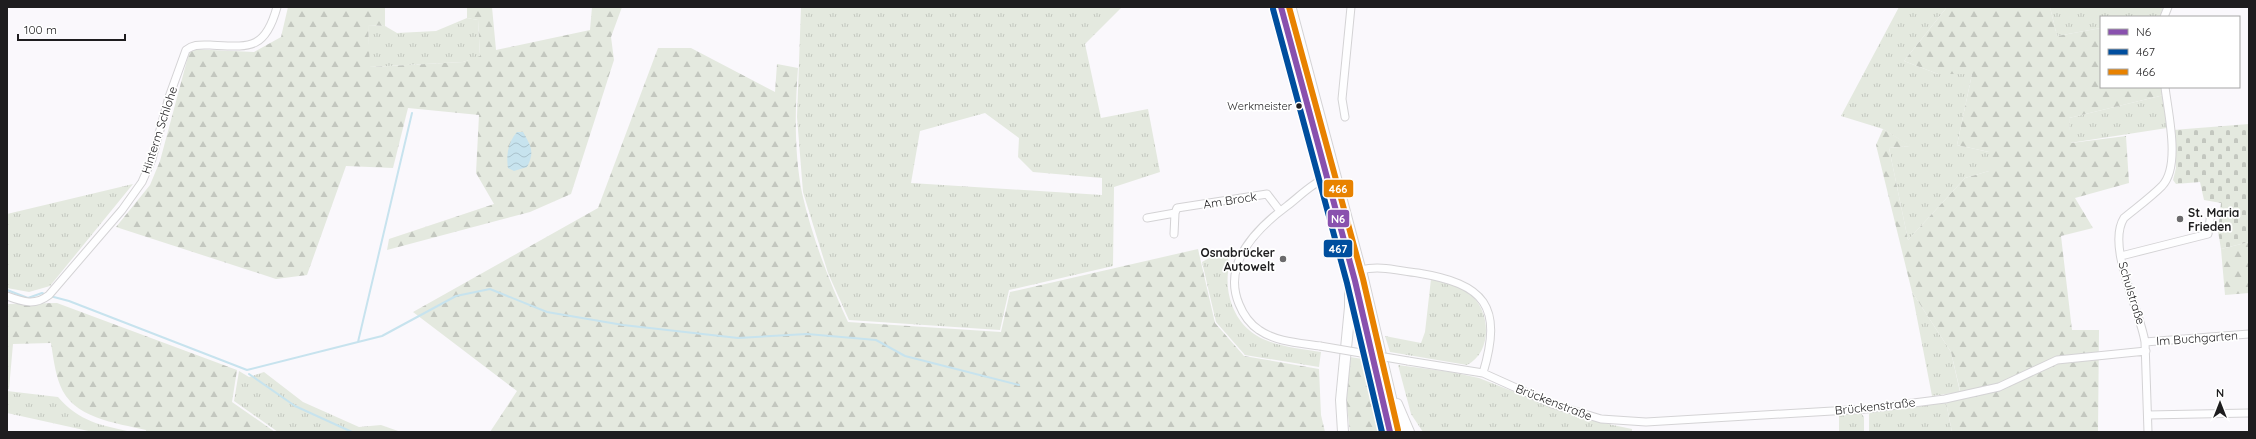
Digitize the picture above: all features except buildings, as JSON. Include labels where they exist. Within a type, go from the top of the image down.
[{"type":"highway","points":[[1326,178],[1344,243],[1390,432]]},
{"type":"highway","points":[[1343,432],[1341,400],[1350,307],[1350,282],[1344,243]]},
{"type":"highway","points":[[1361,270],[1389,384],[1399,432]]},
{"type":"highway","points":[[1389,384],[1409,432]]},
{"type":"main road","points":[[1281,7],[1326,178]]},
{"type":"main road","points":[[1291,7],[1361,270]]},
{"type":"street","name":"Hinterm Schlohe","points":[[7,296],[26,303],[40,301],[49,295],[122,210],[142,182],[152,159],[169,98],[186,50],[196,45],[246,47],[265,36],[272,24],[277,7]]},
{"type":"street","points":[[1345,117],[1342,100],[1351,7]]},
{"type":"street","name":"Schulstraße","points":[[2148,432],[2145,342],[2121,256],[2120,225],[2124,218],[2162,186],[2169,175],[2172,150],[2165,88]]},
{"type":"street","name":"Brückenstraße","points":[[1326,178],[1280,211],[1259,230],[1242,251],[1234,272],[1236,296],[1243,314],[1259,330],[1282,340],[1483,373],[1552,404],[1601,419],[1646,422],[1866,409],[1945,399],[1999,387],[2056,360],[2146,351]]},
{"type":"street","name":"Am Brock","points":[[1147,218],[1175,213],[1177,208],[1268,194],[1280,211]]},
{"type":"street","points":[[1174,234],[1175,213]]},
{"type":"street","points":[[2121,256],[2208,234],[2211,213]]},
{"type":"street","points":[[1361,270],[1379,267],[1455,281],[1471,289],[1482,298],[1491,321],[1490,337],[1483,373]]},
{"type":"street","name":"Im Buchgarten","points":[[2145,342],[2249,334]]},
{"type":"street","points":[[2148,415],[2249,413]]},
{"type":"green space","points":[[288,7],[385,7],[385,26],[368,25],[370,67],[463,62],[480,56],[478,20],[467,18],[467,7],[492,7],[496,50],[590,30],[592,7],[622,7],[611,37],[614,60],[571,194],[530,212],[387,250],[389,239],[494,204],[476,173],[479,115],[408,108],[393,168],[346,166],[307,275],[276,279],[116,227],[150,185],[160,161],[190,49],[254,52],[281,37]]},
{"type":"green space","points":[[801,7],[1122,7],[1085,44],[1101,118],[1148,109],[1160,172],[1114,187],[1113,266],[1009,290],[1000,330],[849,320],[828,273],[803,192],[797,117]],"holes":[[[985,113],[1019,138],[1018,157],[1033,172],[1102,178],[1102,195],[911,183],[920,131]]]},
{"type":"green space","points":[[1899,7],[1947,7],[1904,61],[1938,74],[1972,74],[1957,145],[1989,152],[1989,171],[1965,178],[1908,240],[1889,148],[1910,146],[1883,129],[1841,116]]},
{"type":"green space","points":[[1947,7],[2050,7],[2057,36],[2100,28],[2100,88],[2163,88],[2164,95],[2069,118],[2071,143],[2126,136],[2129,183],[2075,198],[2093,228],[2061,236],[2072,330],[2099,330],[2098,432],[1952,432],[1946,402],[1962,399],[1951,352],[1912,292],[1876,145],[1883,129],[1911,146],[1889,148],[1908,240],[1965,178],[1989,171],[1989,152],[1957,145],[1972,74],[1938,74],[1904,61]]},
{"type":"green space","points":[[2050,7],[2163,7],[2160,16],[2100,16],[2100,28],[2057,36]]},
{"type":"green space","points":[[467,18],[478,20],[480,57],[463,62],[369,67],[368,25],[385,26],[397,33],[436,31]]},
{"type":"green space","points":[[658,48],[691,48],[775,92],[777,64],[798,68],[796,130],[799,178],[811,226],[822,259],[848,322],[1001,332],[1010,292],[1198,249],[1215,323],[1244,356],[1319,369],[1321,415],[1325,432],[490,432],[517,391],[413,312],[598,208]]},
{"type":"green space","points":[[2164,95],[2167,128],[2070,143],[2069,118]]},
{"type":"green space","points":[[2249,124],[2249,242],[2221,249],[2218,231],[2221,203],[2204,200],[2200,182],[2176,184],[2173,180],[2176,168],[2173,130]]},
{"type":"green space","points":[[133,184],[50,286],[29,292],[7,288],[7,214]]},
{"type":"green space","points":[[2249,242],[2249,293],[2225,295],[2221,249]]},
{"type":"green space","points":[[1220,255],[1227,257],[1230,263],[1228,289],[1230,300],[1239,318],[1247,328],[1257,336],[1281,345],[1321,352],[1319,367],[1245,355],[1216,322],[1202,262],[1213,256]]},
{"type":"green space","points":[[1431,279],[1465,290],[1476,300],[1482,310],[1486,330],[1485,341],[1481,351],[1475,359],[1467,365],[1390,352],[1385,336],[1421,343],[1425,332]]},
{"type":"green space","points":[[1912,292],[1951,352],[1960,392],[1932,396]]},
{"type":"green space","points":[[57,303],[237,370],[232,402],[275,432],[146,432],[146,430],[96,417],[74,405],[66,396],[57,375],[51,343],[13,344],[9,389],[7,390],[7,304]]},
{"type":"green space","points":[[1350,357],[1369,360],[1384,432],[1350,432],[1346,398]]},
{"type":"green space","points":[[1398,365],[1451,372],[1479,378],[1568,413],[1589,420],[1632,429],[1632,432],[1423,432],[1411,414]]},
{"type":"green space","points":[[239,371],[249,377],[264,372],[303,402],[359,427],[381,425],[401,432],[278,432],[234,401]]},
{"type":"green space","points":[[7,391],[58,397],[74,412],[91,421],[132,432],[93,432],[7,413]]},
{"type":"green space","points":[[1946,402],[1952,432],[1869,432],[1869,414],[1873,410]]},
{"type":"green space","points":[[1860,412],[1864,417],[1864,432],[1839,432],[1839,413]]},
{"type":"water","points":[[517,132],[523,132],[530,145],[531,157],[527,167],[514,171],[508,168],[507,158],[510,144]]},
{"type":"waterway","points":[[50,296],[69,301],[247,370],[358,342],[412,113]]},
{"type":"waterway","points":[[358,342],[382,336],[456,296],[490,289],[547,312],[623,325],[738,338],[807,334],[876,340],[905,356],[1019,385]]},
{"type":"waterway","points":[[7,290],[28,298],[42,293],[46,295]]},
{"type":"waterway","points":[[249,374],[295,406],[352,432]]},
{"type":"transit line","name":"N6","points":[[1281,7],[1355,281],[1390,432]]},
{"type":"transit line","name":"466","points":[[1289,7],[1363,279],[1398,430]]},
{"type":"transit line","name":"467","points":[[1273,9],[1347,283],[1382,432]]},
{"type":"place","name":"Werkmeister","points":[[1299,106]]},
{"type":"place","name":"St. Maria Frieden","points":[[2180,219]]},
{"type":"place","name":"Osnabrücker Autowelt","points":[[1283,259]]}]
